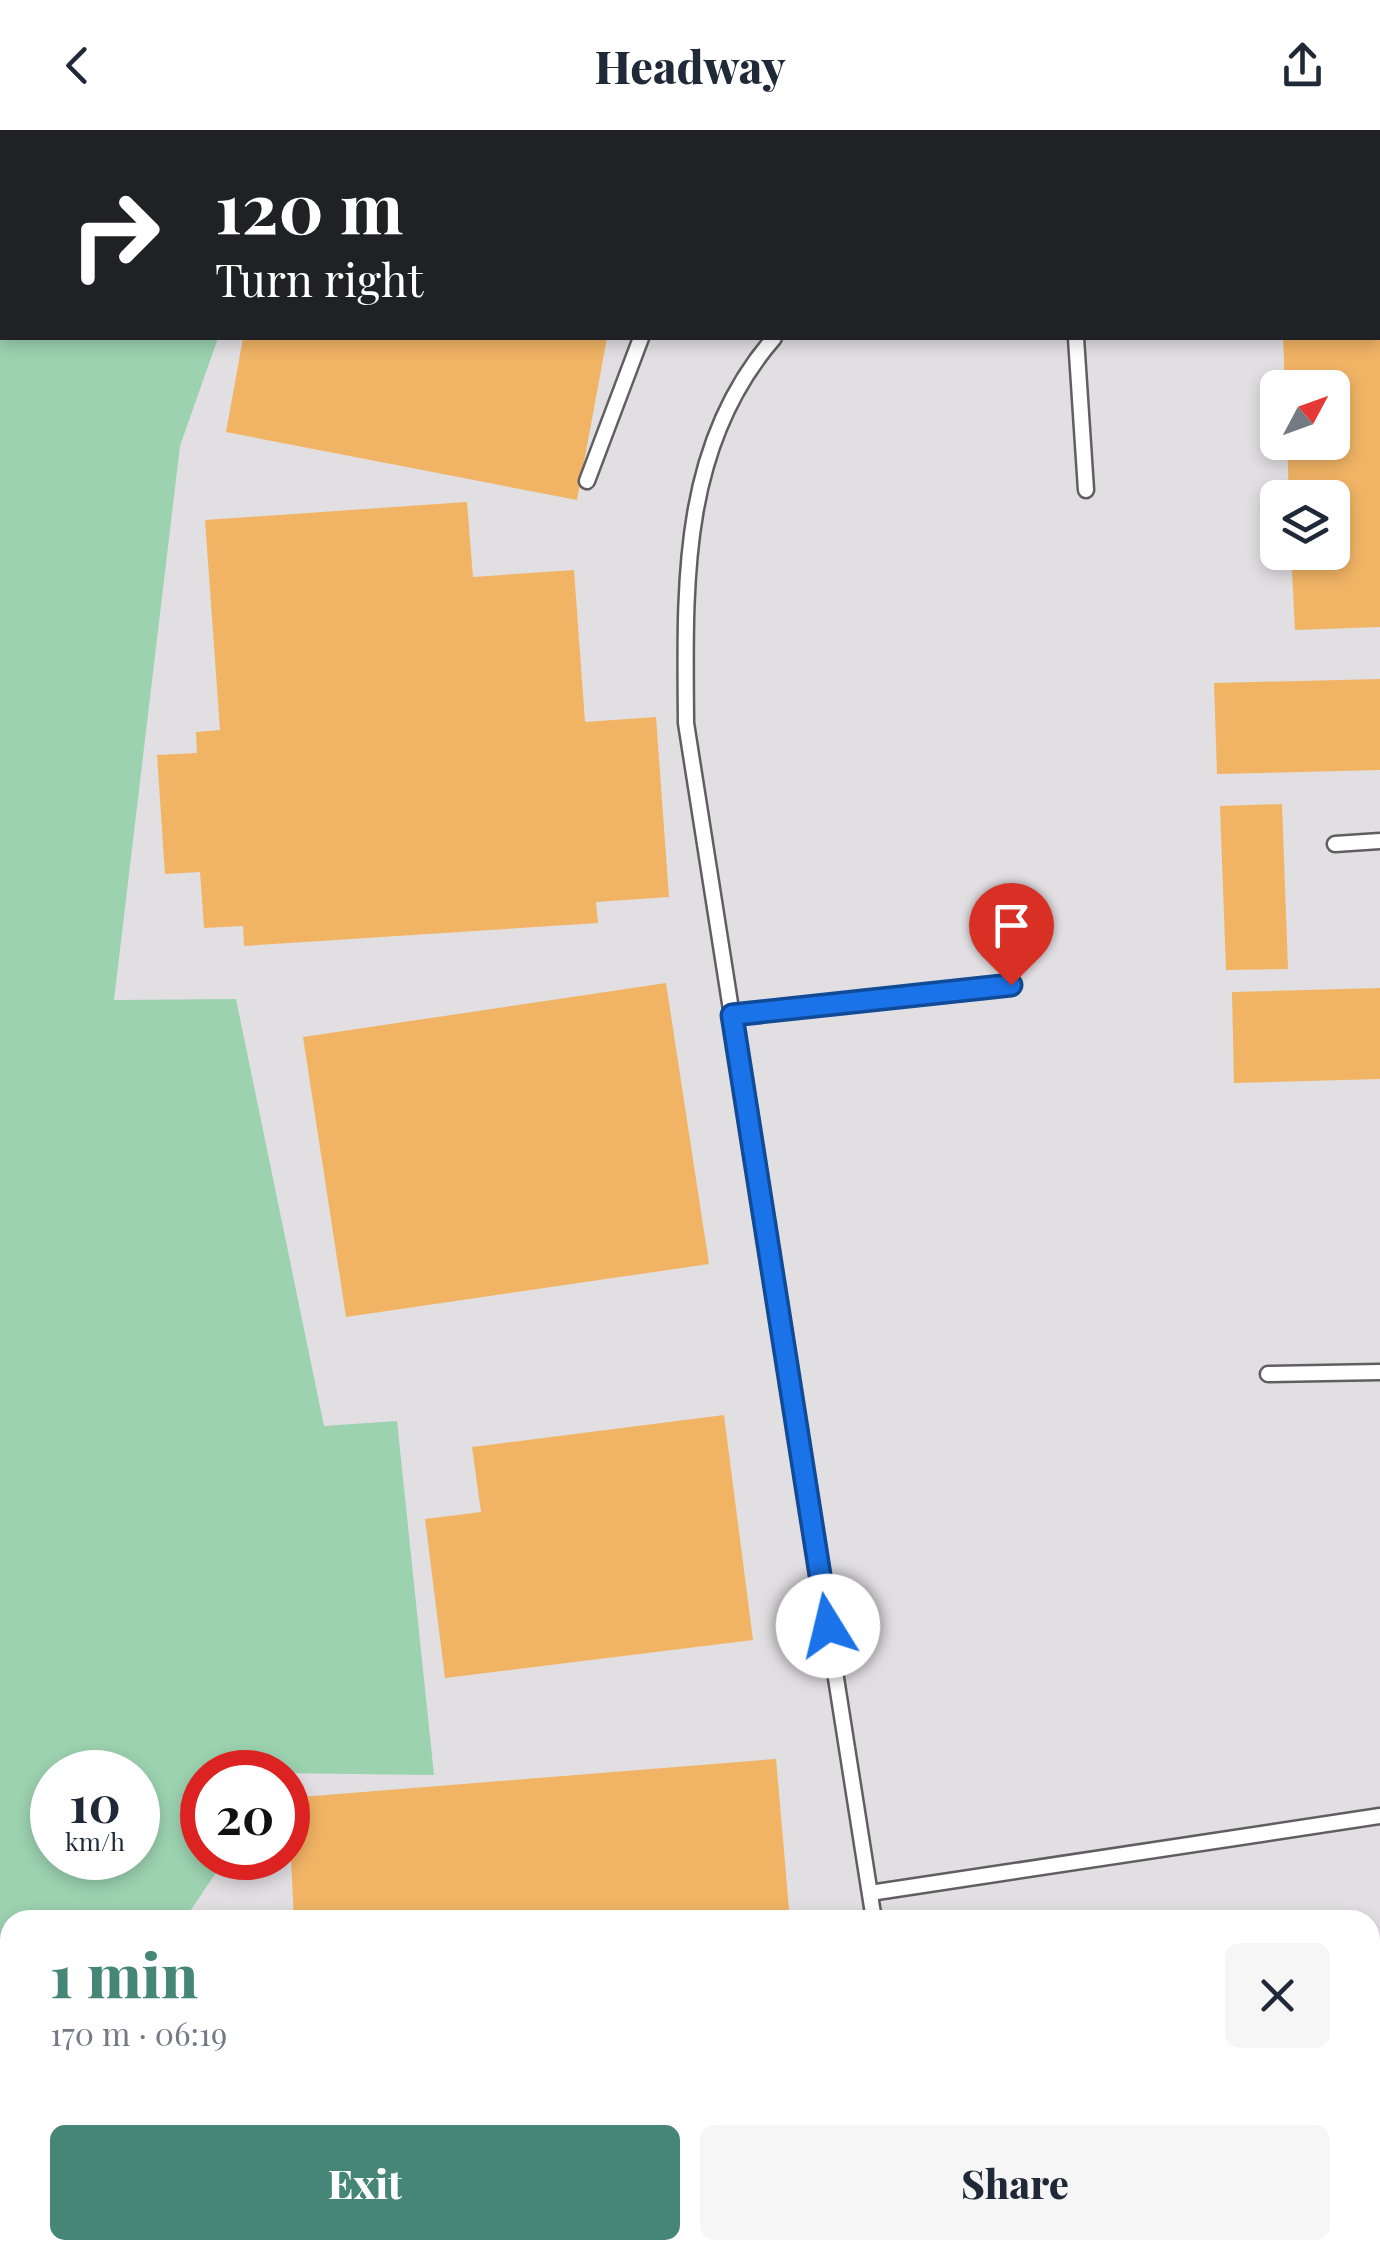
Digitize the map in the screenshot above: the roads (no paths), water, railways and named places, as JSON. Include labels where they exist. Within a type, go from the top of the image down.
[{"type":"lane","points":[[587,481],[639,340]]},
{"type":"lane","points":[[772,340],[756,358],[720,420],[696,492],[685,582],[686,723],[873,1910]]},
{"type":"lane","points":[[1076,340],[1086,490]]},
{"type":"lane","points":[[1335,844],[1380,841]]},
{"type":"lane","points":[[732,1015],[1011,985]]},
{"type":"lane","points":[[1268,1374],[1380,1372]]},
{"type":"lane","points":[[870,1893],[1380,1816]]}]
